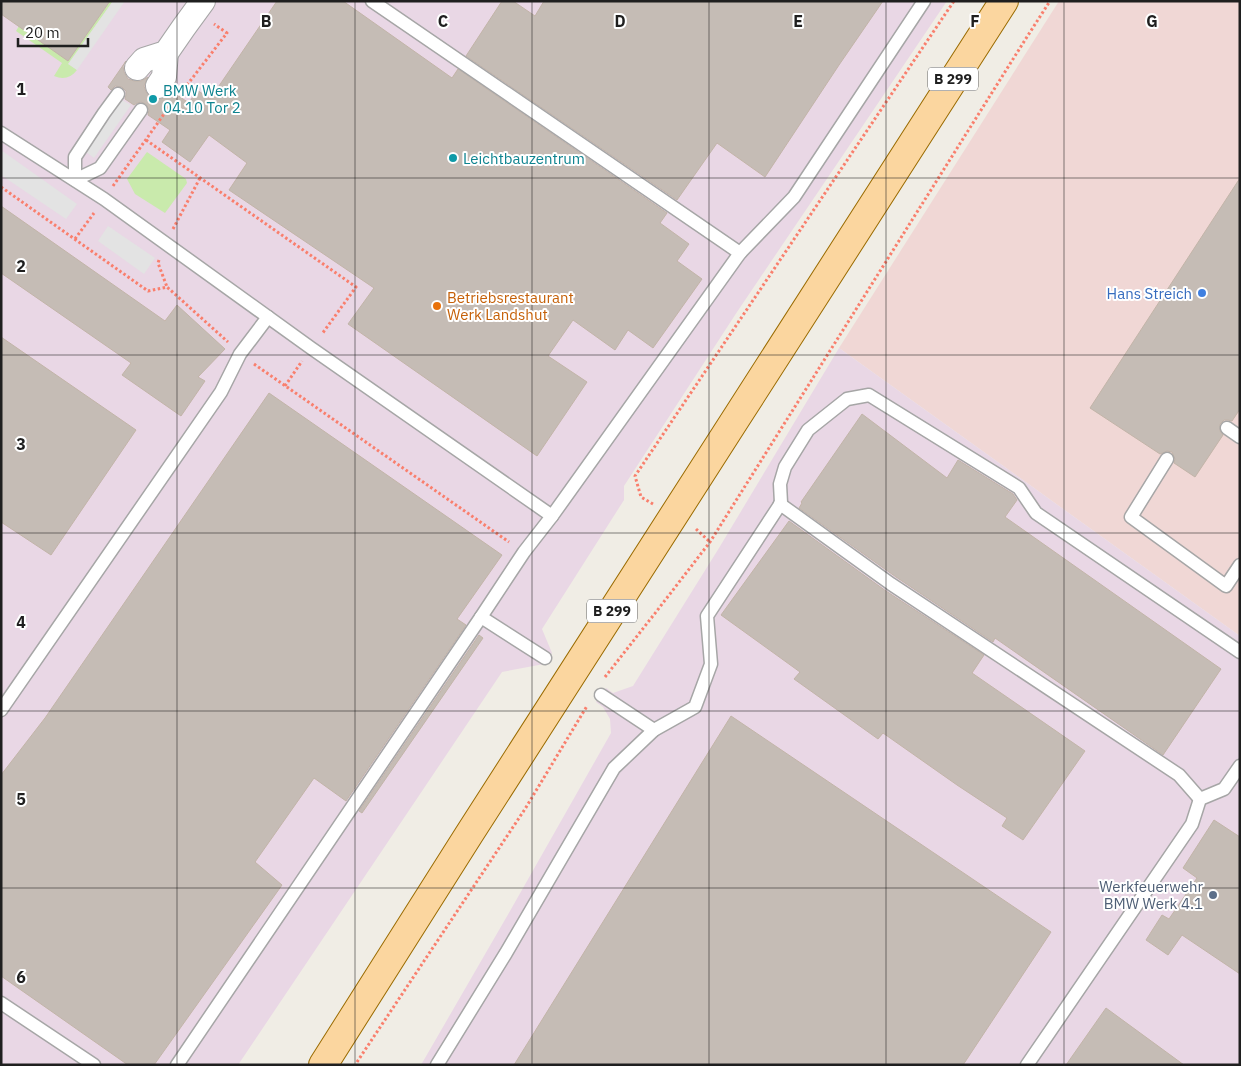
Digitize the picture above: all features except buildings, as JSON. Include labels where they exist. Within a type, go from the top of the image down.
[{"type":"main road","name":"B 299","points":[[323,1065],[441,877],[1004,1]]},
{"type":"street","points":[[158,86],[164,77],[166,53],[203,1]]},
{"type":"street","points":[[137,68],[144,60],[166,53]]},
{"type":"lane","points":[[372,1],[740,253]]},
{"type":"lane","points":[[177,1065],[524,552],[552,516],[740,253],[794,197],[924,1]]},
{"type":"lane","points":[[75,180],[75,157],[118,94]]},
{"type":"lane","points":[[75,180],[100,168],[141,110]]},
{"type":"lane","points":[[1,133],[112,204],[311,348],[552,516]]},
{"type":"lane","points":[[1,710],[221,392],[240,354],[268,317]]},
{"type":"lane","points":[[437,1065],[506,953],[614,768],[654,730],[695,707],[711,664],[707,616],[780,504],[780,484],[785,467],[808,430],[847,399],[869,395],[1019,488],[1036,513],[1240,652]]},
{"type":"lane","points":[[1227,428],[1240,437]]},
{"type":"lane","points":[[1167,459],[1131,517],[1226,586],[1240,565]]},
{"type":"lane","points":[[780,504],[891,584],[1179,775],[1200,798]]},
{"type":"lane","points":[[481,617],[545,658]]},
{"type":"lane","points":[[602,695],[654,730]]},
{"type":"lane","points":[[1200,798],[1224,789],[1240,766]]},
{"type":"lane","points":[[1027,1065],[1192,824],[1200,798]]},
{"type":"lane","points":[[1,1003],[94,1065]]},
{"type":"path","points":[[657,506],[642,497],[636,476],[954,1]]},
{"type":"path","points":[[605,677],[710,542],[1050,1]]},
{"type":"path","points":[[146,140],[356,287],[285,386]]},
{"type":"path","points":[[1,187],[148,291],[167,287],[240,354],[524,552]]},
{"type":"path","points":[[694,527],[710,542]]},
{"type":"path","points":[[356,1065],[519,817],[590,702]]},
{"type":"shaded area","points":[[1,1],[947,1],[737,312],[624,486],[624,500],[542,629],[552,653],[544,664],[502,672],[238,1065],[1,1065]]},
{"type":"shaded area","points":[[113,1],[125,1],[77,70],[68,64]]},
{"type":"shaded area","points":[[1059,1],[1240,1],[1240,636],[839,348]]},
{"type":"shaded area","points":[[122,100],[131,105],[94,158],[86,152]]},
{"type":"shaded area","points":[[1,150],[77,204],[66,219],[1,175]]},
{"type":"shaded area","points":[[108,226],[155,258],[144,274],[98,241]]},
{"type":"shaded area","points":[[839,348],[1240,636],[1240,1065],[421,1065],[611,733],[610,719],[603,707],[596,702],[606,688],[613,693],[633,686],[719,548]]},
{"type":"green space","points":[[110,1],[113,1],[69,64],[77,70],[67,78],[54,76],[62,63],[16,31],[19,26],[68,60]]},
{"type":"green space","points":[[147,152],[186,179],[187,183],[165,213],[135,194],[127,179]]},
{"type":"place","name":"BMW Werk 04.10 Tor 2","points":[[153,99]]},
{"type":"place","name":"Leichtbauzentrum","points":[[453,158]]},
{"type":"place","name":"Hans Streich","points":[[1202,293]]},
{"type":"place","name":"Betriebsrestaurant Werk Landshut","points":[[437,306]]},
{"type":"place","name":"Werkfeuerwehr BMW Werk 4.1","points":[[1213,895]]}]
